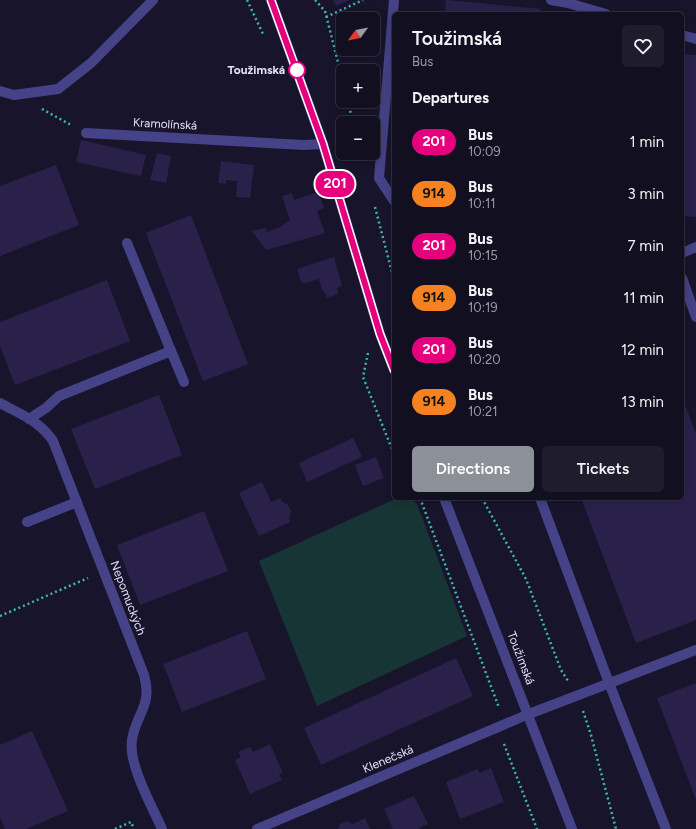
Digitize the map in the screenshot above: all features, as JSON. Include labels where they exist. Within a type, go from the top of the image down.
[{"type":"street","points":[[0,91],[14,96],[58,88],[90,63],[153,0]]},
{"type":"street","points":[[271,0],[323,144],[380,334],[392,365]]},
{"type":"street","points":[[393,12],[394,0]]},
{"type":"street","points":[[550,0],[568,3],[599,12]]},
{"type":"street","points":[[392,24],[379,178],[392,197]]},
{"type":"street","points":[[684,36],[696,39]]},
{"type":"street","name":"Kramolínská","points":[[86,132],[304,145],[323,144]]},
{"type":"street","points":[[127,243],[184,382]]},
{"type":"street","points":[[684,252],[696,248]]},
{"type":"street","points":[[684,284],[696,317]]},
{"type":"street","points":[[30,418],[46,408],[59,396],[171,352]]},
{"type":"street","name":"Nepomuckých","points":[[0,403],[38,423],[47,431],[53,440],[147,684],[145,707],[134,730],[132,749],[133,758],[139,776],[162,829]]},
{"type":"street","name":"Toužimská","points":[[445,500],[529,714],[572,829]]},
{"type":"street","points":[[541,500],[609,683],[666,829]]},
{"type":"street","points":[[27,522],[77,502]]},
{"type":"street","name":"Klenečská","points":[[256,829],[529,714],[696,650]]},
{"type":"path","points":[[315,0],[325,11],[338,64]]},
{"type":"path","points":[[326,17],[363,0]]},
{"type":"path","points":[[41,109],[86,132]]},
{"type":"path","points":[[374,205],[392,272]]},
{"type":"path","points":[[421,500],[498,705],[498,727],[537,829]]},
{"type":"path","points":[[483,500],[526,579],[561,670],[577,696],[591,735],[616,829]]},
{"type":"path","points":[[0,616],[104,571]]},
{"type":"path","points":[[115,829],[131,822],[134,829]]},
{"type":"green space","points":[[393,500],[412,500],[417,504],[467,636],[317,706],[259,561]]},
{"type":"building","points":[[333,0],[349,0],[336,6]]},
{"type":"building","points":[[446,0],[541,9],[540,12],[445,12]]},
{"type":"building","points":[[684,54],[696,55],[696,217],[684,216]]},
{"type":"building","points":[[81,140],[146,155],[141,176],[76,162]]},
{"type":"building","points":[[157,153],[171,156],[166,183],[150,180]]},
{"type":"building","points":[[221,161],[254,165],[250,198],[236,197],[237,181],[226,180],[226,184],[218,183]]},
{"type":"building","points":[[56,165],[79,225],[0,256],[0,186]]},
{"type":"building","points":[[318,192],[324,208],[317,211],[325,233],[267,250],[251,231],[266,228],[267,232],[280,227],[290,220],[282,196],[292,193],[294,200]]},
{"type":"building","points":[[191,215],[248,364],[203,381],[146,233]]},
{"type":"building","points":[[334,257],[342,286],[337,288],[338,294],[327,298],[324,291],[323,292],[319,279],[302,284],[297,269]]},
{"type":"building","points":[[107,280],[130,341],[15,385],[0,346],[0,322]]},
{"type":"building","points":[[159,395],[182,455],[95,489],[71,429]]},
{"type":"building","points":[[684,402],[696,434],[696,620],[636,643],[582,500],[684,500]]},
{"type":"building","points":[[353,438],[362,457],[307,482],[299,463]]},
{"type":"building","points":[[376,457],[384,478],[363,486],[355,465]]},
{"type":"building","points":[[262,482],[271,502],[280,498],[282,502],[288,505],[291,511],[289,517],[290,522],[259,536],[239,493]]},
{"type":"building","points":[[204,511],[228,571],[140,605],[117,545]]},
{"type":"building","points":[[247,631],[266,679],[182,712],[163,664]]},
{"type":"building","points":[[456,658],[473,696],[321,765],[304,728]]},
{"type":"building","points":[[696,683],[696,800],[657,698]]},
{"type":"building","points":[[32,731],[68,811],[26,829],[5,829],[0,817],[0,745]]},
{"type":"building","points":[[270,744],[283,773],[279,774],[282,780],[250,794],[235,760],[241,757],[238,752],[250,747],[253,752]]},
{"type":"building","points":[[491,768],[504,802],[460,819],[446,782],[478,769],[479,773]]},
{"type":"building","points":[[414,796],[428,824],[419,828],[420,829],[393,829],[384,809]]},
{"type":"building","points":[[365,818],[370,829],[338,829],[340,824],[347,821],[353,824]]},
{"type":"bus line","name":"201","points":[[271,0],[323,144],[380,334],[392,365]]},
{"type":"place","name":"Toužimská","points":[[297,70]]}]
